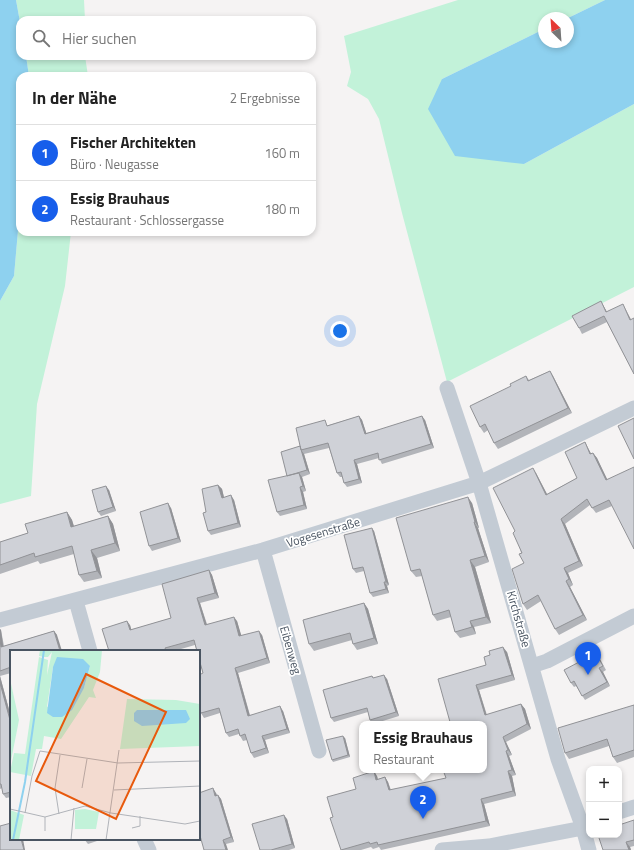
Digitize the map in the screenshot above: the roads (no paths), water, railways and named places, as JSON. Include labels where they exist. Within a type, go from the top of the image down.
[{"type":"street","name":"Kirchstraße","points":[[446,388],[479,483],[558,759],[586,827]]},
{"type":"street","name":"Vogesenstraße","points":[[0,620],[263,550],[479,483],[634,408]]},
{"type":"street","name":"Eibenweg","points":[[263,550],[319,751]]},
{"type":"street","points":[[76,600],[90,650]]},
{"type":"street","points":[[532,666],[547,661],[634,616]]},
{"type":"street","points":[[622,811],[634,807]]},
{"type":"street","points":[[442,850],[489,846],[586,827]]},
{"type":"street","name":"Kirchstraße","points":[[587,838],[589,850]]},
{"type":"street","points":[[144,840],[149,850]]},
{"type":"water","points":[[0,0],[16,0],[19,16],[16,16],[16,60],[27,60],[28,72],[16,72],[16,236],[18,236],[14,276],[0,301]]},
{"type":"water","points":[[605,0],[634,0],[634,104],[524,164],[455,156],[428,109],[442,79],[538,32],[538,48],[574,48],[574,15]]},
{"type":"place","name":"Fischer Architekten","points":[[588,675]]},
{"type":"place","name":"Essig Brauhaus","points":[[423,819]]}]
